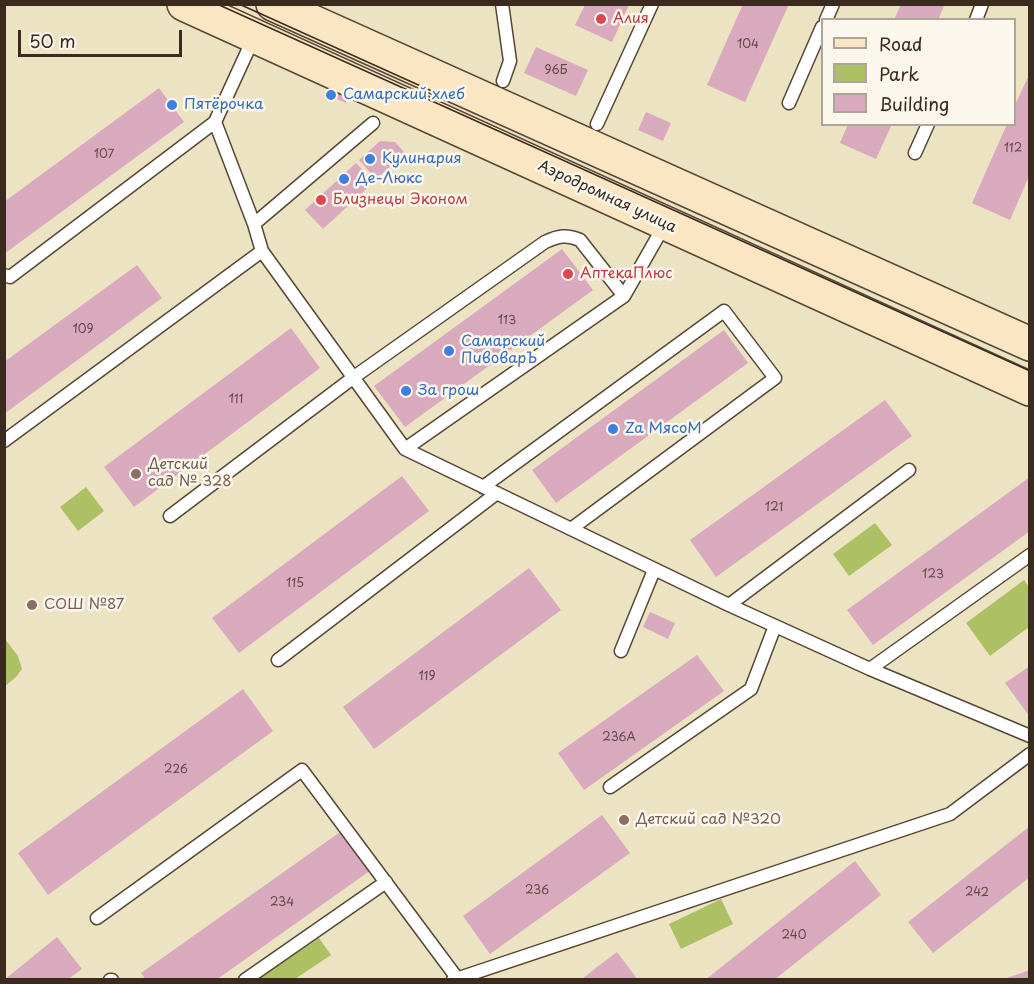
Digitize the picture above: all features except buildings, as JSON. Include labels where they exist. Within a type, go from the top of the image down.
[{"type":"main road","name":"Аэродромная улица","points":[[184,4],[1029,389]]},
{"type":"main road","points":[[273,4],[595,130],[1029,344]]},
{"type":"lane","points":[[502,4],[510,61],[503,81]]},
{"type":"lane","points":[[595,130],[652,4]]},
{"type":"lane","points":[[976,18],[982,4]]},
{"type":"lane","points":[[789,103],[821,29]]},
{"type":"lane","points":[[4,275],[10,277],[215,122],[254,36]]},
{"type":"lane","points":[[215,122],[262,251],[405,449],[729,605],[870,669],[1029,736]]},
{"type":"lane","points":[[254,224],[373,123]]},
{"type":"lane","points":[[915,153],[927,126]]},
{"type":"lane","points":[[405,449],[624,296],[665,224]]},
{"type":"lane","points":[[170,516],[354,377],[545,242],[557,236],[569,235],[580,240],[624,296]]},
{"type":"lane","points":[[4,441],[262,251]]},
{"type":"lane","points":[[483,487],[724,311],[775,378],[571,529]]},
{"type":"lane","points":[[729,605],[909,470]]},
{"type":"lane","points":[[278,660],[497,494]]},
{"type":"lane","points":[[870,669],[1029,555]]},
{"type":"lane","points":[[621,651],[654,570]]},
{"type":"lane","points":[[610,788],[751,689],[775,626]]},
{"type":"lane","points":[[97,918],[302,770],[455,979],[950,814],[1029,754]]},
{"type":"lane","points":[[245,980],[386,882]]},
{"type":"green space","points":[[86,487],[104,511],[78,531],[60,507]]},
{"type":"green space","points":[[875,523],[892,545],[849,576],[833,554]]},
{"type":"green space","points":[[1024,580],[1029,587],[1029,627],[990,656],[966,623]]},
{"type":"green space","points":[[5,639],[18,656],[22,669],[5,686]]},
{"type":"green space","points":[[721,899],[733,924],[681,949],[669,924]]},
{"type":"green space","points":[[319,938],[331,955],[295,979],[258,979]]},
{"type":"tram line","points":[[217,4],[1030,371]]},
{"type":"tram line","points":[[239,4],[445,97]]},
{"type":"place","name":"Алия","points":[[601,19]]},
{"type":"place","name":"Самарский хлеб","points":[[331,95]]},
{"type":"place","name":"Пятёрочка","points":[[172,105]]},
{"type":"place","name":"Кулинария","points":[[370,159]]},
{"type":"place","name":"Де-Люкс","points":[[344,179]]},
{"type":"place","name":"Близнецы Эконом","points":[[321,200]]},
{"type":"place","name":"АптекаПлюс","points":[[568,274]]},
{"type":"place","name":"Самарский ПивоварЪ","points":[[449,351]]},
{"type":"place","name":"За грош","points":[[406,391]]},
{"type":"place","name":"Za МясоМ","points":[[613,429]]},
{"type":"place","name":"Детский сад № 328","points":[[136,474]]},
{"type":"place","name":"СОШ №87","points":[[32,605]]},
{"type":"place","name":"Детский сад №320","points":[[624,820]]}]
